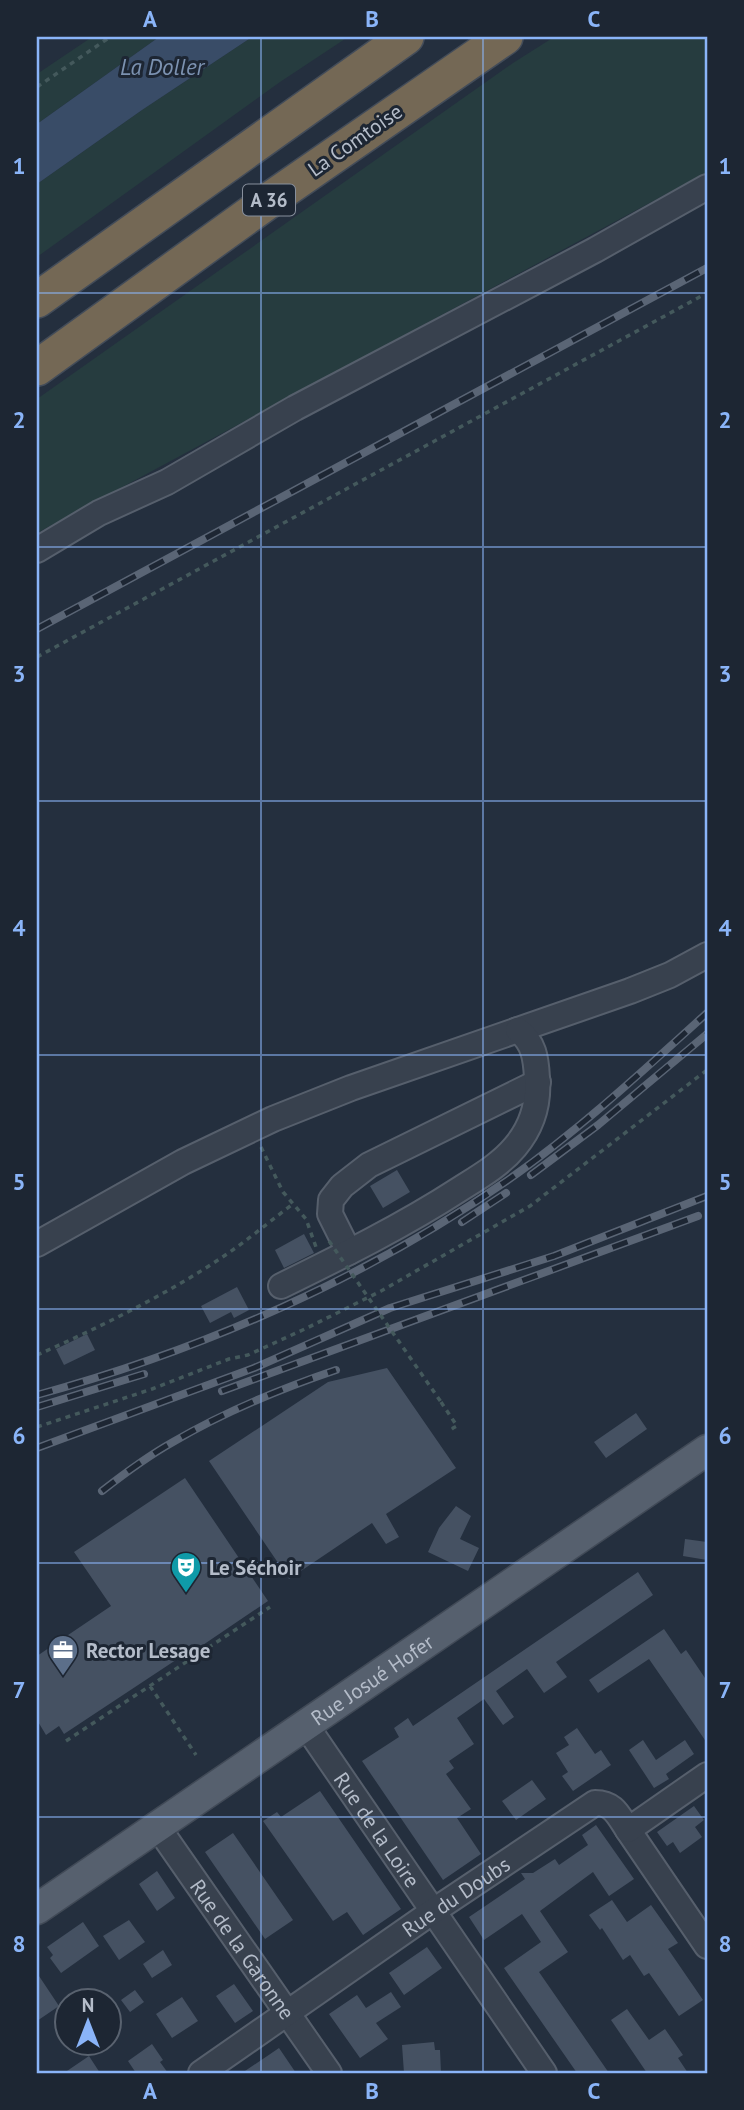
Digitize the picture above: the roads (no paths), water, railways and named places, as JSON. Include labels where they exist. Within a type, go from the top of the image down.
[{"type":"highway","name":"A 36","points":[[37,300],[406,37]]},
{"type":"highway","name":"La Comtoise","points":[[37,368],[271,199],[505,37]]},
{"type":"main road","name":"Rue Josué Hofer","points":[[37,1909],[707,1450]]},
{"type":"street","points":[[37,550],[99,513],[177,476],[295,408],[595,250],[707,187]]},
{"type":"street","points":[[37,1244],[183,1162],[253,1127],[314,1102],[630,991],[670,975],[707,955]]},
{"type":"street","points":[[281,1286],[323,1265],[339,1246],[436,1204],[503,1160],[520,1140],[532,1121],[535,1110],[538,1082],[535,1055],[526,1037],[518,1030]]},
{"type":"street","points":[[339,1246],[330,1214],[331,1200],[342,1185],[369,1165],[538,1082]]},
{"type":"street","name":"Rue de la Loire","points":[[304,1724],[544,2073]]},
{"type":"street","points":[[628,1830],[707,1775]]},
{"type":"street","name":"Rue du Doubs","points":[[201,2073],[432,1912],[595,1803],[611,1806],[707,1946]]},
{"type":"street","name":"Rue de la Garonne","points":[[157,1826],[329,2073]]},
{"type":"water","name":"La Doller","points":[[159,37],[252,37],[37,184],[37,124]]},
{"type":"railway","points":[[37,629],[707,268]]},
{"type":"railway","points":[[37,1395],[100,1377],[222,1333],[282,1307],[397,1249],[453,1216],[534,1161],[610,1100],[707,1013]]},
{"type":"railway","points":[[531,1175],[598,1125],[707,1034]]},
{"type":"railway","points":[[462,1222],[506,1193]]},
{"type":"railway","points":[[37,1448],[254,1368],[390,1308],[554,1256],[707,1196]]},
{"type":"railway","points":[[222,1391],[698,1216]]},
{"type":"railway","points":[[102,1491],[128,1471],[192,1431],[273,1393],[336,1370]]},
{"type":"railway","points":[[37,1407],[144,1374]]},
{"type":"place","name":"Le Séchoir","points":[[186,1594]]},
{"type":"place","name":"Rector Lesage","points":[[63,1677]]}]
